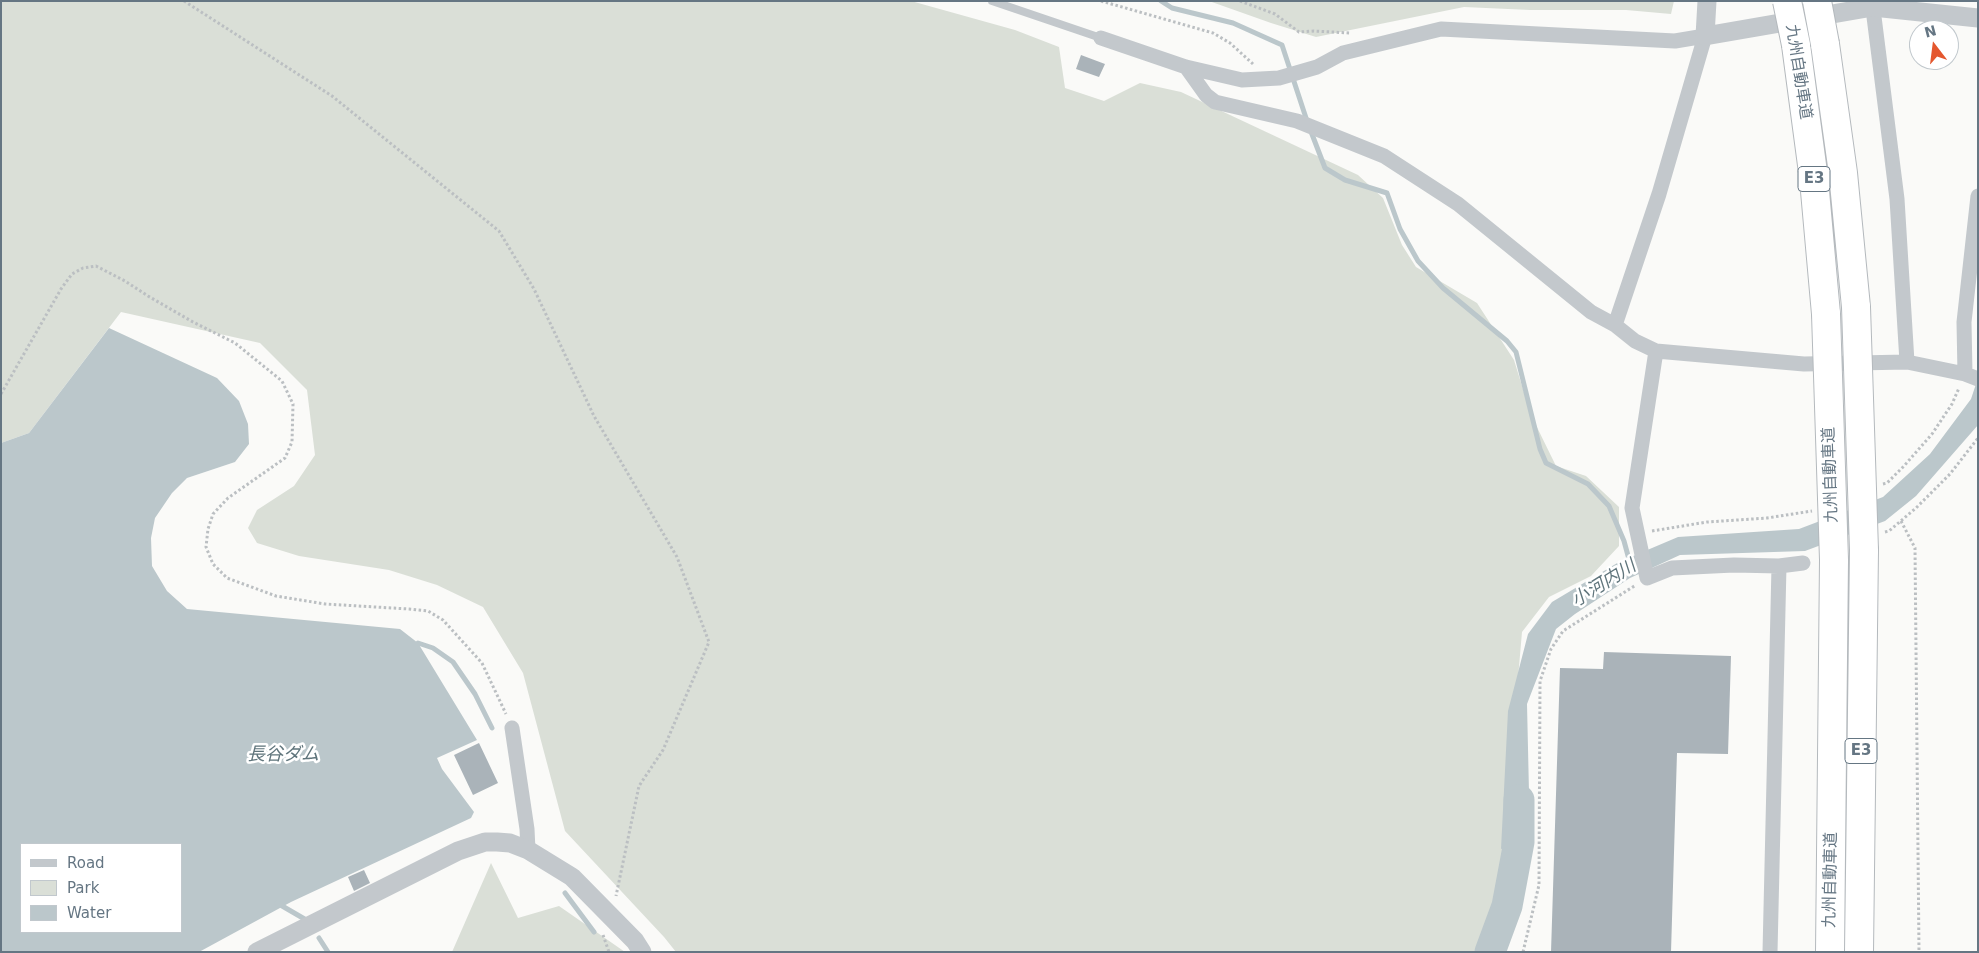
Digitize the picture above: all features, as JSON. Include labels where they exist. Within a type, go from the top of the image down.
[{"type":"highway","name":"九州自動車道","points":[[1787,1],[1796,46],[1814,180],[1826,314],[1834,560],[1830,952]]},
{"type":"highway","name":"九州自動車道","points":[[1817,1],[1843,173],[1856,307],[1864,550],[1858,952]]},
{"type":"street","points":[[1615,325],[1659,194],[1705,36],[1707,1]]},
{"type":"street","points":[[1101,38],[1186,68],[1242,80],[1279,78],[1317,67],[1343,53],[1441,29],[1675,41],[1872,4],[1978,18]]},
{"type":"street","points":[[1872,4],[1897,198],[1907,362]]},
{"type":"street","points":[[1186,68],[1206,95],[1216,102],[1297,121],[1384,156],[1458,204],[1591,312],[1615,325],[1635,341],[1656,352],[1804,364],[1907,362],[1971,376],[1964,322],[1978,196]]},
{"type":"street","points":[[1656,352],[1632,508],[1647,578],[1672,568],[1734,565],[1779,566],[1802,563]]},
{"type":"street","points":[[1770,952],[1779,566]]},
{"type":"street","points":[[512,728],[527,829],[528,850]]},
{"type":"street","points":[[257,952],[458,851],[485,842],[496,842],[510,843],[528,850],[572,877],[606,922],[635,941],[642,952]]},
{"type":"lane","points":[[992,1],[1101,38]]},
{"type":"path","points":[[184,1],[332,96],[499,231],[534,289],[594,416],[677,557],[709,642],[663,750],[639,786],[606,922],[609,952]]},
{"type":"path","points":[[1101,1],[1213,34],[1230,43],[1272,78]]},
{"type":"path","points":[[1240,1],[1275,14],[1299,32],[1314,31],[1369,35],[1376,44]]},
{"type":"path","points":[[1,394],[61,289],[72,274],[83,268],[96,266],[125,281],[193,322],[234,342],[282,381],[293,404],[292,442],[285,458],[228,498],[213,514],[208,529],[206,548],[213,564],[228,578],[276,596],[325,604],[409,608],[428,611],[443,620],[482,663],[512,728]]},
{"type":"path","points":[[1887,483],[1932,434],[1971,376]]},
{"type":"path","points":[[1889,531],[1950,474],[1978,438]]},
{"type":"path","points":[[1638,534],[1707,522],[1808,513]]},
{"type":"path","points":[[1901,521],[1915,548],[1919,952]]},
{"type":"path","points":[[1523,952],[1539,885],[1540,681],[1545,665],[1551,649],[1564,631],[1647,578]]},
{"type":"green space","points":[[1,1],[911,1],[1015,30],[1059,47],[1065,88],[1104,101],[1140,83],[1181,92],[1358,175],[1383,198],[1402,245],[1416,267],[1477,303],[1514,360],[1531,415],[1556,466],[1586,476],[1619,507],[1619,546],[1591,576],[1549,597],[1522,632],[1513,736],[1509,844],[1477,952],[676,952],[565,831],[523,673],[483,607],[437,585],[389,570],[299,556],[257,543],[248,528],[257,510],[294,486],[315,455],[307,390],[260,343],[121,312],[29,433],[1,443]]},
{"type":"green space","points":[[1209,1],[1674,1],[1671,14],[1626,10],[1530,10],[1464,7],[1316,37]]},
{"type":"green space","points":[[491,863],[518,918],[559,906],[625,952],[452,952]]},
{"type":"water","name":"長谷ダム","points":[[109,328],[217,378],[239,401],[248,424],[249,444],[235,462],[187,478],[172,493],[155,518],[151,538],[152,566],[167,591],[187,609],[400,629],[418,643],[477,740],[437,758],[442,769],[474,812],[471,818],[291,902],[199,952],[1,952],[1,443],[29,433]]},
{"type":"water","points":[[1978,378],[1978,425],[1916,496],[1885,521],[1805,551],[1680,555],[1630,578],[1575,614],[1556,629],[1527,704],[1530,837],[1501,849],[1508,711],[1528,634],[1552,602],[1619,562],[1678,537],[1799,529],[1883,497],[1930,454],[1971,399]]},
{"type":"building","points":[[1081,55],[1105,64],[1099,77],[1076,69]]},
{"type":"building","points":[[1604,652],[1731,656],[1728,754],[1677,753],[1671,952],[1551,952],[1560,668],[1603,669]]},
{"type":"building","points":[[479,743],[498,783],[473,795],[454,755]]},
{"type":"building","points":[[364,870],[370,883],[354,891],[348,877]]},
{"type":"waterway","points":[[1161,1],[1172,8],[1233,23],[1282,45],[1307,121]]},
{"type":"waterway","points":[[1310,129],[1325,168],[1345,180],[1387,193],[1400,229],[1418,261],[1443,288],[1507,341],[1516,352],[1540,449],[1546,463],[1588,484],[1609,506],[1624,541],[1630,563]]},
{"type":"waterway","points":[[418,643],[433,648],[453,662],[475,694],[492,728]]},
{"type":"waterway","name":"小河内川","points":[[1490,952],[1507,906],[1519,842],[1519,800]]},
{"type":"waterway","points":[[565,893],[594,932]]},
{"type":"waterway","points":[[277,903],[308,921]]},
{"type":"waterway","points":[[319,938],[328,952]]}]
